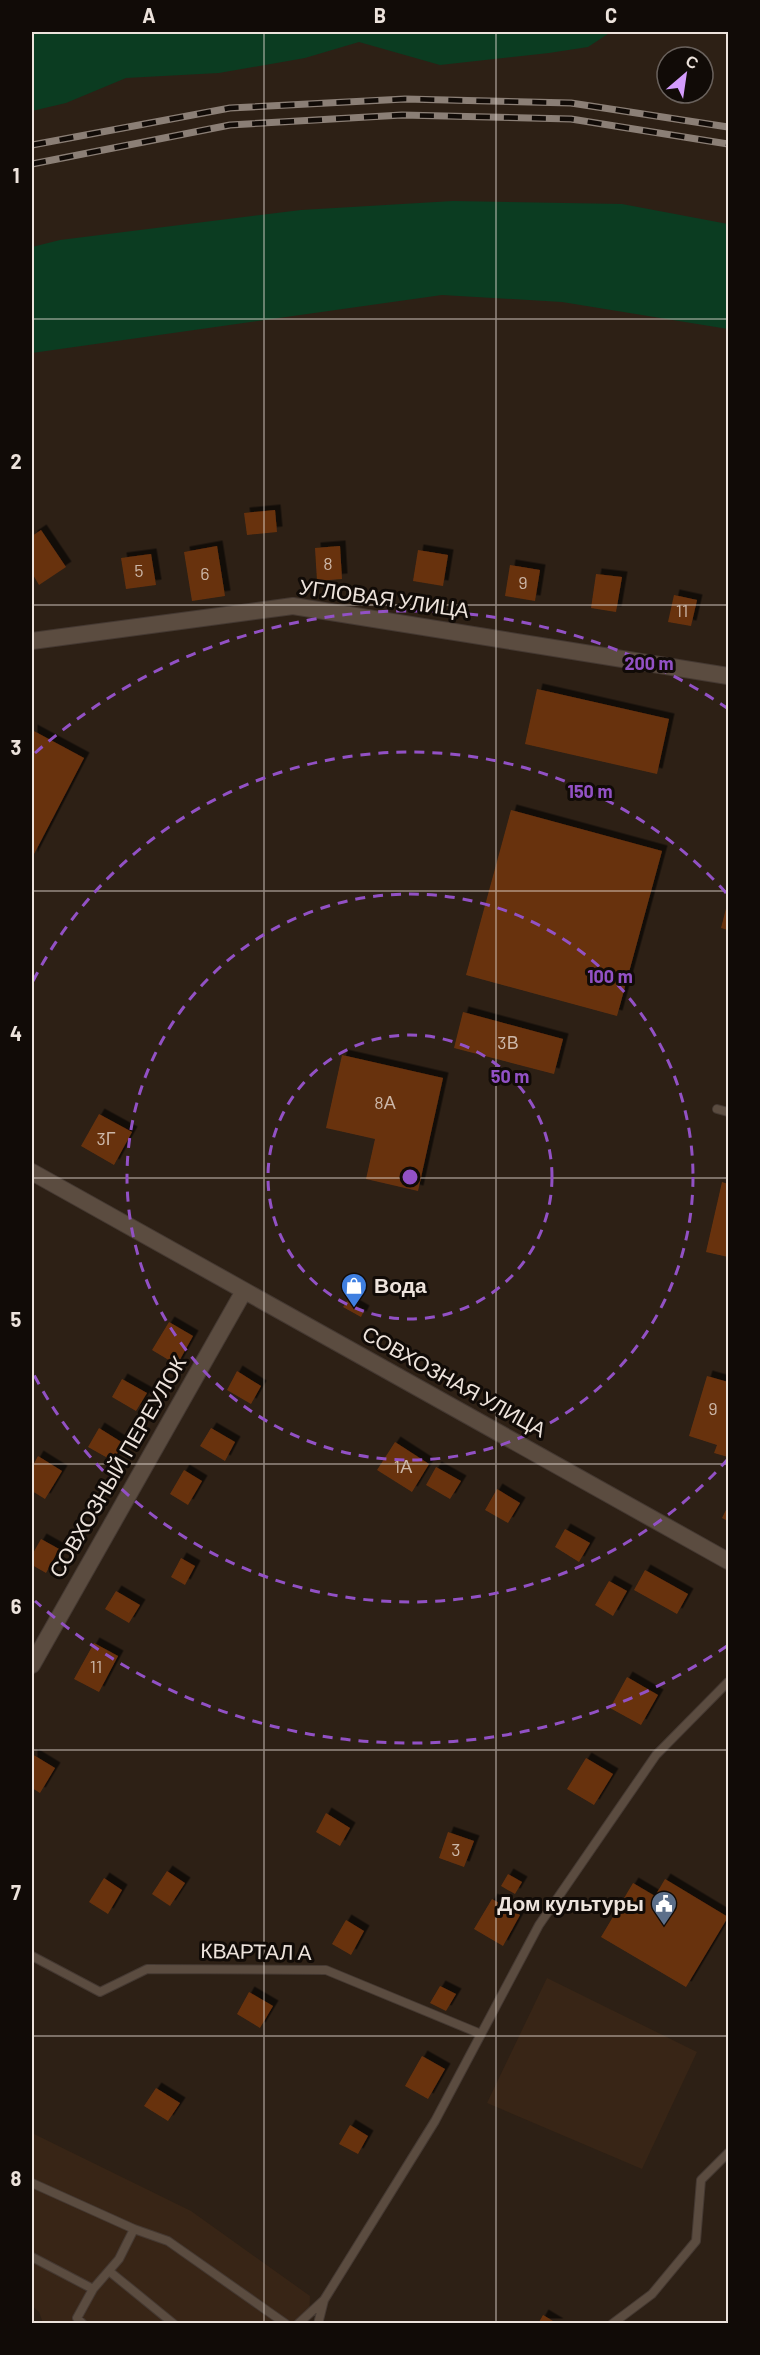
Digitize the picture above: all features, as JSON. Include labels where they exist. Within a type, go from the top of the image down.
[{"type":"street","name":"УГЛОВАЯ УЛИЦА","points":[[32,641],[293,606],[729,676]]},
{"type":"street","name":"СОВХОЗНАЯ УЛИЦА","points":[[32,1172],[729,1561]]},
{"type":"street","name":"СОВХОЗНЫЙ ПЕРЕУЛОК","points":[[32,1665],[244,1291]]},
{"type":"lane","points":[[717,1109],[729,1112]]},
{"type":"lane","points":[[298,2324],[324,2300],[435,2121],[539,1925],[656,1755],[729,1682]]},
{"type":"lane","name":"КВАРТАЛ А","points":[[32,1956],[100,1992],[147,1969],[326,1970],[481,2034]]},
{"type":"lane","points":[[612,2324],[652,2294],[696,2241],[700,2180],[729,2153]]},
{"type":"lane","points":[[32,2183],[134,2229],[168,2241],[286,2324]]},
{"type":"lane","points":[[83,2324],[77,2318],[93,2289],[119,2259],[134,2229]]},
{"type":"lane","points":[[32,2258],[93,2289]]},
{"type":"lane","points":[[109,2271],[174,2324]]},
{"type":"lane","points":[[318,2324],[324,2300]]},
{"type":"shaded area","points":[[547,1978],[697,2052],[642,2169],[487,2103]]},
{"type":"shaded area","points":[[32,2133],[191,2211],[310,2296],[309,2323],[43,2323],[39,2312],[32,2306]]},
{"type":"green space","points":[[32,32],[611,32],[588,47],[440,65],[359,42],[305,58],[219,73],[126,78],[66,103],[32,111]]},
{"type":"green space","points":[[453,201],[622,204],[728,224],[728,329],[562,302],[442,295],[32,353],[32,247],[60,240],[301,210]]},
{"type":"building","points":[[275,510],[277,532],[247,535],[244,513]]},
{"type":"building","points":[[41,530],[66,567],[39,585],[32,573],[32,536]]},
{"type":"building","points":[[217,546],[225,596],[192,601],[184,552]]},
{"type":"building","points":[[340,546],[342,579],[317,581],[315,548]]},
{"type":"building","points":[[418,550],[448,555],[443,586],[413,581]]},
{"type":"building","points":[[151,554],[156,585],[126,589],[121,558]]},
{"type":"building","points":[[510,565],[540,570],[535,601],[505,596]]},
{"type":"building","points":[[596,574],[622,577],[616,612],[591,608]]},
{"type":"building","points":[[674,595],[697,600],[691,626],[668,622]]},
{"type":"building","points":[[537,689],[669,719],[657,774],[525,744]]},
{"type":"building","points":[[32,730],[84,758],[32,858]]},
{"type":"building","points":[[511,810],[662,851],[617,1016],[466,975]]},
{"type":"building","points":[[728,901],[728,930],[721,928]]},
{"type":"building","points":[[463,1012],[563,1039],[554,1074],[454,1048]]},
{"type":"building","points":[[342,1055],[443,1078],[418,1191],[366,1179],[375,1139],[326,1128]]},
{"type":"building","points":[[99,1114],[132,1132],[114,1165],[81,1146]]},
{"type":"building","points":[[722,1182],[728,1184],[728,1257],[706,1252]]},
{"type":"building","name":"Вода","points":[[347,1301],[364,1311],[361,1317],[343,1307]]},
{"type":"building","points":[[169,1322],[193,1336],[177,1365],[152,1350]]},
{"type":"building","points":[[237,1371],[261,1386],[251,1404],[227,1390]]},
{"type":"building","points":[[707,1376],[728,1382],[728,1457],[714,1453],[717,1445],[689,1436]]},
{"type":"building","points":[[122,1379],[147,1393],[136,1411],[112,1397]]},
{"type":"building","points":[[99,1428],[123,1443],[113,1461],[88,1447]]},
{"type":"building","points":[[211,1428],[235,1442],[225,1461],[200,1446]]},
{"type":"building","points":[[395,1442],[429,1464],[412,1492],[377,1470]]},
{"type":"building","points":[[38,1456],[62,1471],[45,1499],[32,1491],[32,1467]]},
{"type":"building","points":[[436,1467],[461,1481],[450,1499],[426,1485]]},
{"type":"building","points":[[184,1470],[202,1481],[188,1505],[170,1494]]},
{"type":"building","points":[[497,1489],[520,1503],[508,1523],[485,1510]]},
{"type":"building","points":[[728,1506],[728,1521],[722,1518]]},
{"type":"building","points":[[565,1529],[590,1543],[579,1562],[555,1547]]},
{"type":"building","points":[[41,1539],[59,1549],[46,1573],[32,1565],[32,1555]]},
{"type":"building","points":[[181,1558],[195,1566],[185,1585],[171,1577]]},
{"type":"building","points":[[645,1570],[688,1594],[677,1614],[634,1590]]},
{"type":"building","points":[[609,1581],[627,1591],[613,1616],[595,1605]]},
{"type":"building","points":[[116,1591],[140,1605],[129,1623],[105,1609]]},
{"type":"building","points":[[94,1643],[118,1656],[99,1692],[74,1679]]},
{"type":"building","points":[[627,1677],[658,1695],[641,1725],[610,1708]]},
{"type":"building","points":[[32,1754],[55,1768],[40,1793],[32,1788]]},
{"type":"building","points":[[586,1758],[613,1774],[594,1805],[567,1789]]},
{"type":"building","points":[[326,1813],[350,1828],[340,1846],[316,1832]]},
{"type":"building","points":[[448,1832],[474,1841],[464,1867],[439,1858]]},
{"type":"building","points":[[167,1871],[185,1883],[170,1906],[152,1894]]},
{"type":"building","points":[[508,1874],[522,1882],[515,1894],[501,1886]]},
{"type":"building","points":[[104,1878],[122,1890],[108,1914],[89,1902]]},
{"type":"building","name":"Дом культуры","points":[[665,1879],[728,1917],[686,1987],[601,1937],[633,1883],[655,1896]]},
{"type":"building","points":[[492,1899],[520,1915],[503,1946],[474,1929]]},
{"type":"building","points":[[346,1920],[364,1931],[351,1955],[332,1944]]},
{"type":"building","points":[[440,1986],[456,1994],[446,2011],[430,2003]]},
{"type":"building","points":[[249,1992],[273,2006],[260,2028],[237,2014]]},
{"type":"building","points":[[422,2056],[445,2069],[428,2099],[405,2086]]},
{"type":"building","points":[[156,2088],[180,2103],[168,2121],[144,2106]]},
{"type":"building","points":[[350,2125],[368,2136],[358,2154],[339,2144]]},
{"type":"building","points":[[543,2315],[558,2324],[538,2324]]},
{"type":"railway","points":[[32,145],[230,108],[405,99],[571,103],[728,127]]},
{"type":"railway","points":[[32,164],[230,125],[402,115],[571,119],[728,144]]},
{"type":"place","name":"Вода","points":[[354,1309]]},
{"type":"place","name":"Дом культуры","points":[[664,1927]]}]
